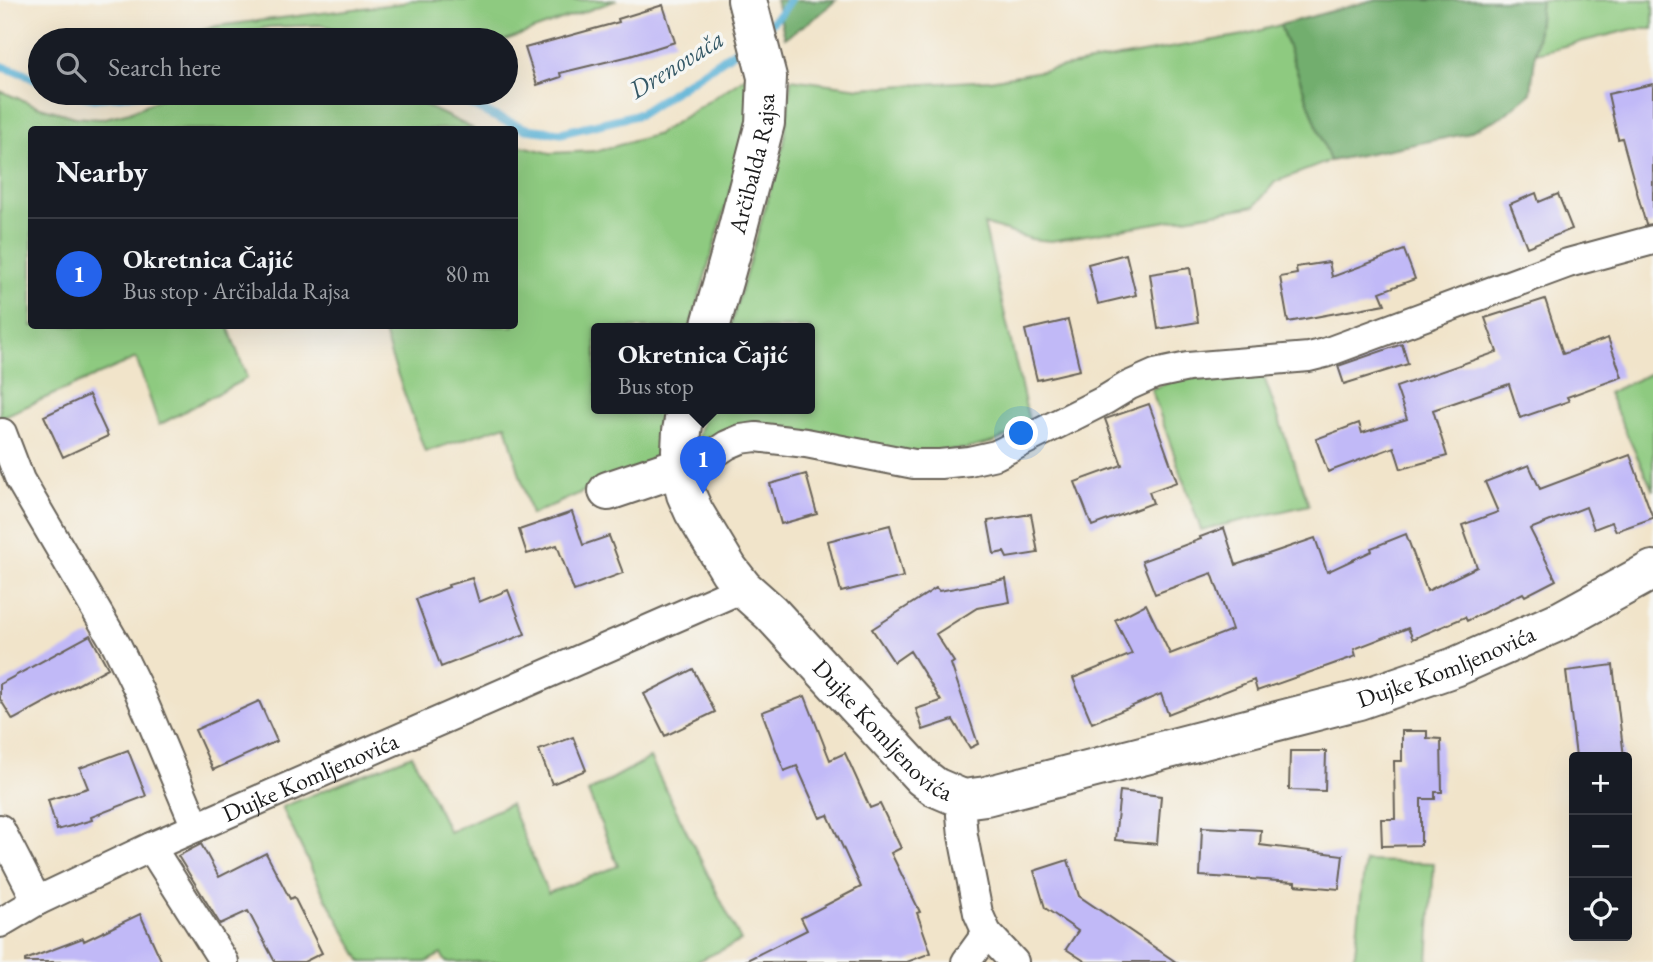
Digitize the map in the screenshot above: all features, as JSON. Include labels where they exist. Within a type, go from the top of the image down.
[{"type":"street","name":"Arčibalda Rajsa","points":[[711,323],[765,123],[767,77],[749,7]]},
{"type":"street","points":[[608,491],[682,471],[727,445],[756,437],[806,443],[914,464],[969,461],[996,455],[1155,374],[1188,367],[1309,357],[1325,353],[1568,263],[1653,240]]},
{"type":"street","points":[[686,414],[681,450],[686,494],[729,570],[743,588]]},
{"type":"street","name":"Dujke Komljenovića","points":[[2,433],[20,480],[117,646],[196,827]]},
{"type":"street","name":"Dujke Komljenovića","points":[[0,923],[37,901],[151,846],[743,588],[771,613],[922,777],[935,787],[963,799],[1056,779],[1359,700],[1455,667],[1562,620],[1653,570]]},
{"type":"street","points":[[963,799],[961,815],[978,913],[986,933],[1014,962]]},
{"type":"street","points":[[0,829],[37,901]]},
{"type":"street","points":[[151,846],[224,962]]},
{"type":"street","points":[[966,962],[986,933]]},
{"type":"green space","points":[[411,0],[617,0],[518,36],[518,28],[332,28],[323,25],[210,28]]},
{"type":"green space","points":[[776,0],[836,0],[785,38]]},
{"type":"green space","points":[[1373,0],[1541,0],[1531,93],[1503,116],[1465,134],[1330,161],[1280,25]]},
{"type":"green space","points":[[1541,0],[1653,0],[1653,29],[1633,29],[1536,53]]},
{"type":"green space","points":[[1280,25],[1330,161],[1275,182],[1255,206],[1051,241],[1031,239],[984,224],[1030,425],[994,442],[966,449],[926,453],[703,445],[698,436],[704,414],[815,414],[815,323],[731,323],[784,143],[791,79],[860,88],[990,80],[1243,35]]},
{"type":"green space","points":[[753,72],[753,103],[740,158],[691,323],[591,323],[591,414],[670,414],[656,459],[531,515],[506,425],[425,452],[383,329],[518,329],[518,145],[550,153],[598,151],[658,134]]},
{"type":"green space","points":[[0,91],[28,102],[28,105],[75,117],[101,119],[146,105],[424,105],[468,126],[28,126],[28,329],[229,329],[247,378],[159,425],[136,358],[0,418]]},
{"type":"green space","points":[[1653,372],[1653,491],[1608,393]]},
{"type":"green space","points":[[1263,374],[1309,505],[1201,530],[1151,389],[1178,379]]},
{"type":"green space","points":[[412,755],[449,832],[510,804],[548,893],[618,866],[588,792],[650,758],[741,941],[696,962],[446,962],[441,954],[426,962],[362,962],[323,893],[282,807]]},
{"type":"green space","points":[[1365,861],[1434,863],[1428,962],[1354,962]]},
{"type":"building","points":[[663,5],[675,42],[560,73],[561,77],[537,85],[525,48],[619,22],[618,19]]},
{"type":"building","points":[[1653,84],[1653,224],[1646,225],[1622,138],[1618,139],[1608,94]]},
{"type":"building","points":[[1536,193],[1539,202],[1558,194],[1572,229],[1527,247],[1510,204]]},
{"type":"building","points":[[1404,250],[1415,279],[1380,292],[1385,304],[1288,322],[1280,277],[1297,274],[1296,267],[1329,262],[1332,277]]},
{"type":"building","points":[[1126,254],[1136,295],[1098,304],[1088,264]]},
{"type":"building","points":[[1190,268],[1198,322],[1158,329],[1150,274]]},
{"type":"building","points":[[1545,299],[1563,354],[1608,338],[1622,377],[1567,397],[1569,401],[1520,418],[1509,384],[1433,410],[1447,456],[1401,469],[1394,447],[1328,472],[1316,439],[1359,423],[1362,433],[1407,419],[1396,387],[1497,352],[1485,318]]},
{"type":"building","points":[[1068,320],[1080,370],[1037,380],[1025,330]]},
{"type":"building","points":[[1402,344],[1408,364],[1344,384],[1338,366]]},
{"type":"building","points":[[89,395],[108,436],[63,457],[44,416]]},
{"type":"building","points":[[1149,404],[1177,482],[1149,492],[1153,503],[1092,526],[1075,482],[1122,465],[1105,419]]},
{"type":"building","points":[[1630,455],[1653,518],[1616,531],[1612,522],[1594,529],[1586,507],[1530,529],[1556,580],[1525,596],[1523,593],[1467,621],[1465,617],[1413,639],[1408,628],[1354,649],[1356,656],[1257,691],[1254,680],[1168,714],[1161,694],[1092,723],[1073,678],[1132,654],[1115,620],[1146,604],[1170,654],[1232,630],[1212,573],[1155,594],[1142,561],[1224,528],[1236,565],[1315,538],[1327,572],[1372,551],[1371,548],[1406,534],[1427,591],[1477,567],[1462,525],[1498,512],[1485,482],[1529,465],[1540,489]]},
{"type":"building","points":[[806,474],[817,514],[781,524],[770,484]]},
{"type":"building","points":[[572,512],[583,545],[609,536],[623,573],[574,591],[557,545],[527,554],[519,530]]},
{"type":"building","points":[[1031,514],[1038,553],[1007,558],[1004,552],[994,554],[988,521]]},
{"type":"building","points":[[890,525],[903,577],[841,592],[828,541]]},
{"type":"building","points":[[472,578],[479,602],[508,590],[525,634],[441,667],[416,599]]},
{"type":"building","points":[[1006,579],[1010,602],[977,608],[936,634],[954,662],[951,664],[978,744],[970,748],[953,720],[923,730],[916,709],[941,701],[910,651],[894,662],[872,629],[936,588],[939,591]]},
{"type":"building","points":[[90,635],[108,668],[13,720],[0,699],[0,684]]},
{"type":"building","points":[[1613,665],[1623,752],[1575,752],[1566,671]]},
{"type":"building","points":[[693,669],[715,712],[665,736],[644,694]]},
{"type":"building","points":[[805,696],[830,760],[845,753],[870,808],[880,804],[901,848],[891,853],[920,912],[917,913],[931,953],[907,962],[743,962],[807,930],[801,918],[861,887],[828,815],[820,818],[797,766],[784,771],[762,712]]},
{"type":"building","points":[[259,701],[277,741],[213,770],[195,730]]},
{"type":"building","points":[[1402,731],[1427,731],[1427,738],[1441,739],[1442,792],[1435,792],[1435,799],[1421,799],[1421,845],[1382,846],[1381,819],[1395,819],[1394,761],[1402,761]]},
{"type":"building","points":[[573,737],[586,770],[552,784],[539,750]]},
{"type":"building","points":[[128,750],[146,796],[91,817],[92,820],[57,830],[48,800],[88,788],[80,768]]},
{"type":"building","points":[[1290,751],[1326,751],[1325,791],[1289,790]]},
{"type":"building","points":[[1120,791],[1161,796],[1157,844],[1115,840]]},
{"type":"building","points":[[1202,827],[1261,830],[1260,845],[1343,855],[1339,889],[1295,885],[1295,882],[1200,876]]},
{"type":"building","points":[[201,844],[219,877],[266,853],[290,899],[294,897],[322,953],[304,962],[275,962],[248,911],[220,924],[178,856]]},
{"type":"building","points":[[1068,860],[1079,896],[1176,962],[1086,962],[1066,949],[1078,931],[1045,908],[1034,871]]},
{"type":"building","points":[[140,914],[162,962],[25,962],[83,938],[84,941]]},
{"type":"waterway","name":"Drenovača","points":[[766,28],[790,0]]},
{"type":"waterway","name":"Drenovača","points":[[472,105],[526,129],[561,133],[640,114],[747,43]]},
{"type":"waterway","name":"Drenovača","points":[[0,66],[28,76]]},
{"type":"place","name":"Okretnica Čajić","points":[[703,494]]}]
